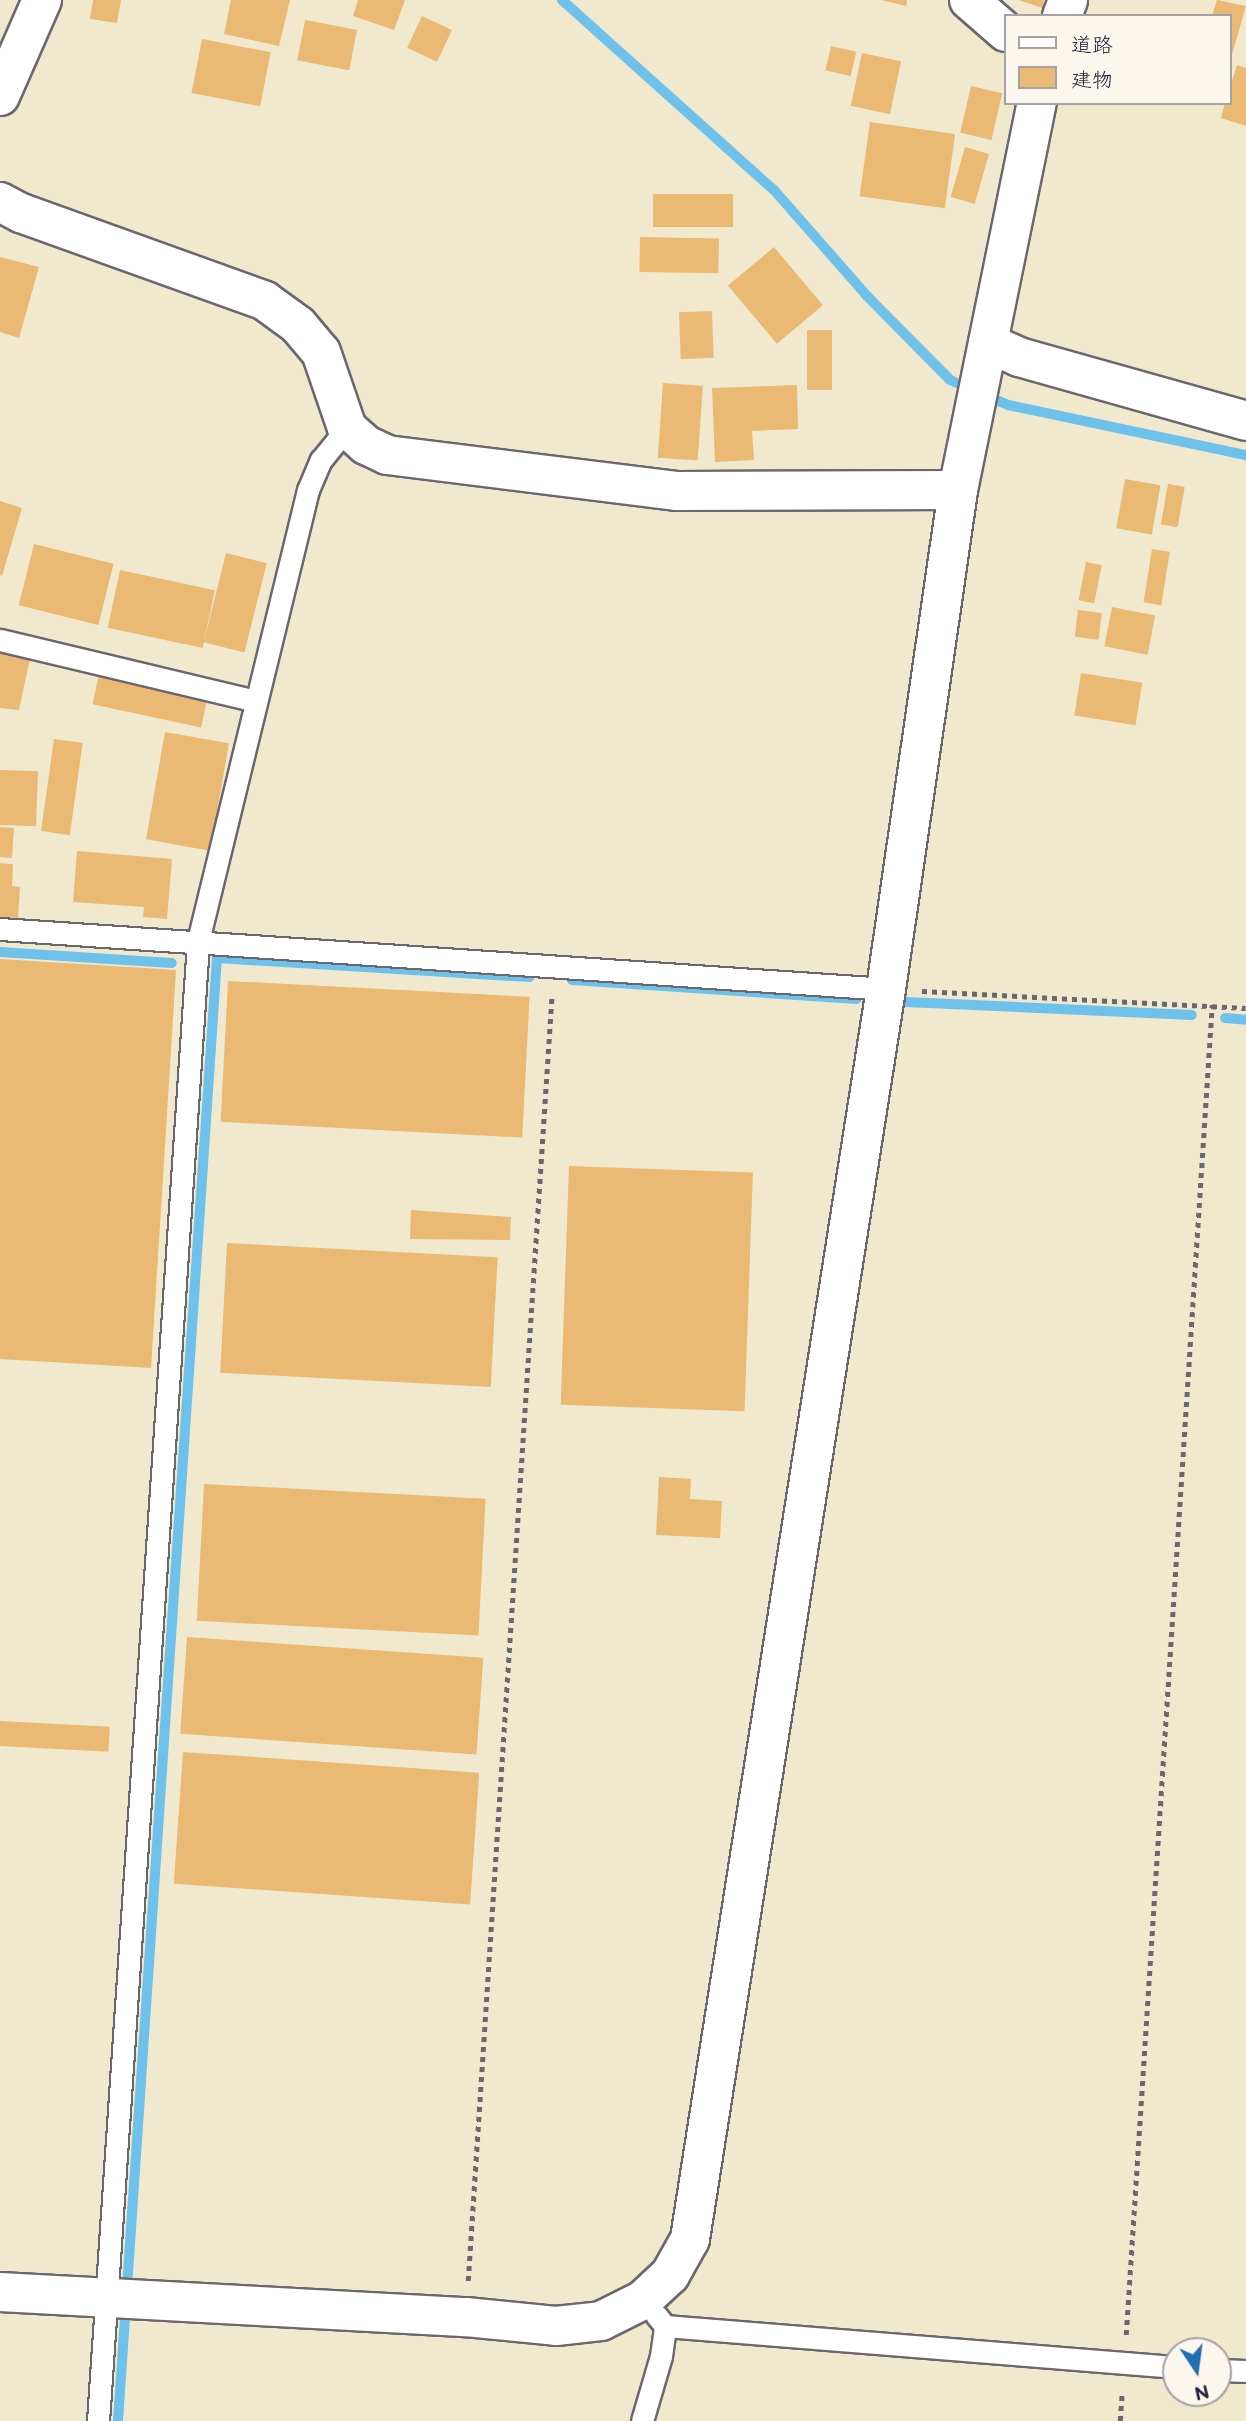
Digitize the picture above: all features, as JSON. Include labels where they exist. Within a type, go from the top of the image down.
[{"type":"street","points":[[0,96],[42,0]]},
{"type":"street","points":[[969,0],[1004,30]]},
{"type":"street","points":[[0,2292],[466,2317],[567,2325],[654,2313],[670,2275],[690,2239],[886,989],[958,491],[1037,105]]},
{"type":"street","points":[[0,202],[21,213],[265,301],[298,325],[321,352],[347,428],[366,445],[387,455],[676,491],[958,491]]},
{"type":"street","points":[[986,356],[1019,357],[1246,421]]},
{"type":"lane","points":[[98,2421],[198,941],[307,490],[321,460],[347,428]]},
{"type":"lane","points":[[0,640],[256,701]]},
{"type":"lane","points":[[0,929],[886,989]]},
{"type":"lane","points":[[642,2421],[661,2356],[654,2313],[1162,2366]]},
{"type":"path","points":[[466,2317],[554,965]]},
{"type":"path","points":[[886,989],[1246,1008]]},
{"type":"path","points":[[1120,2421],[1212,1005]]},
{"type":"building","points":[[93,0],[121,0],[117,23],[90,19]]},
{"type":"building","points":[[231,0],[290,0],[279,46],[224,34]]},
{"type":"building","points":[[358,0],[405,0],[394,30],[353,16]]},
{"type":"building","points":[[881,0],[907,0],[906,6]]},
{"type":"building","points":[[1019,0],[1044,0],[1042,8]]},
{"type":"building","points":[[1217,0],[1246,6],[1232,55],[1232,14],[1213,14]]},
{"type":"building","points":[[422,16],[452,30],[437,62],[407,48]]},
{"type":"building","points":[[305,20],[357,30],[349,70],[297,60]]},
{"type":"building","points":[[202,39],[271,52],[260,106],[192,93]]},
{"type":"building","points":[[831,46],[856,52],[851,76],[825,70]]},
{"type":"building","points":[[862,53],[901,61],[890,114],[851,106]]},
{"type":"building","points":[[1237,65],[1246,68],[1246,126],[1221,118],[1224,105],[1232,105],[1232,81]]},
{"type":"building","points":[[971,86],[1002,93],[991,140],[960,133]]},
{"type":"building","points":[[870,122],[955,134],[945,208],[860,196]]},
{"type":"building","points":[[965,147],[989,154],[975,204],[951,197]]},
{"type":"building","points":[[653,194],[733,194],[733,227],[653,227]]},
{"type":"building","points":[[640,237],[719,238],[718,273],[639,272]]},
{"type":"building","points":[[774,247],[823,305],[777,344],[728,286]]},
{"type":"building","points":[[0,257],[39,267],[19,338],[0,332]]},
{"type":"building","points":[[712,311],[714,358],[681,359],[679,312]]},
{"type":"building","points":[[807,330],[832,330],[832,390],[807,390]]},
{"type":"building","points":[[663,383],[703,386],[698,461],[658,458]]},
{"type":"building","points":[[797,385],[798,429],[752,431],[754,460],[715,462],[712,388]]},
{"type":"building","points":[[1125,479],[1160,485],[1152,534],[1116,528]]},
{"type":"building","points":[[1168,484],[1185,487],[1178,527],[1161,524]]},
{"type":"building","points":[[0,501],[22,508],[2,576],[0,575]]},
{"type":"building","points":[[34,544],[114,564],[98,625],[19,605]]},
{"type":"building","points":[[1152,549],[1170,552],[1161,605],[1144,602]]},
{"type":"building","points":[[226,553],[267,563],[244,652],[204,642]]},
{"type":"building","points":[[1086,562],[1102,565],[1094,603],[1079,600]]},
{"type":"building","points":[[120,570],[215,590],[203,648],[108,628]]},
{"type":"building","points":[[1112,607],[1155,615],[1148,655],[1104,646]]},
{"type":"building","points":[[1078,610],[1102,613],[1099,640],[1075,637]]},
{"type":"building","points":[[0,653],[30,659],[19,710],[0,708]]},
{"type":"building","points":[[1081,673],[1142,683],[1136,725],[1074,715]]},
{"type":"building","points":[[99,674],[208,697],[201,727],[93,704]]},
{"type":"building","points":[[165,732],[229,743],[210,851],[146,839]]},
{"type":"building","points":[[54,739],[83,743],[70,835],[41,831]]},
{"type":"building","points":[[0,770],[38,771],[36,826],[0,825]]},
{"type":"building","points":[[0,827],[14,828],[12,858],[0,857]]},
{"type":"building","points":[[77,851],[172,859],[167,919],[143,917],[144,907],[73,902]]},
{"type":"building","points":[[0,863],[13,864],[12,886],[20,887],[18,918],[0,917]]},
{"type":"building","points":[[0,959],[176,970],[151,1368],[0,1359]]},
{"type":"building","points":[[228,981],[530,997],[522,1138],[221,1122]]},
{"type":"building","points":[[569,1166],[753,1172],[745,1411],[561,1405]]},
{"type":"building","points":[[411,1210],[511,1217],[510,1240],[410,1239]]},
{"type":"building","points":[[227,1243],[498,1257],[491,1387],[220,1373]]},
{"type":"building","points":[[659,1477],[691,1479],[690,1499],[722,1501],[720,1538],[656,1535]]},
{"type":"building","points":[[204,1484],[486,1499],[478,1636],[197,1621]]},
{"type":"building","points":[[187,1637],[483,1658],[477,1754],[180,1734]]},
{"type":"building","points":[[0,1721],[110,1727],[109,1752],[0,1746]]},
{"type":"building","points":[[183,1752],[479,1773],[470,1904],[174,1884]]},
{"type":"waterway","points":[[562,0],[774,190],[867,296],[950,380],[1008,405],[1246,455]]},
{"type":"waterway","points":[[0,952],[172,963]]},
{"type":"waterway","points":[[118,2421],[217,958],[529,977]]},
{"type":"waterway","points":[[572,980],[856,999]]},
{"type":"waterway","points":[[906,1002],[1192,1015]]},
{"type":"waterway","points":[[1225,1018],[1246,1020]]}]
